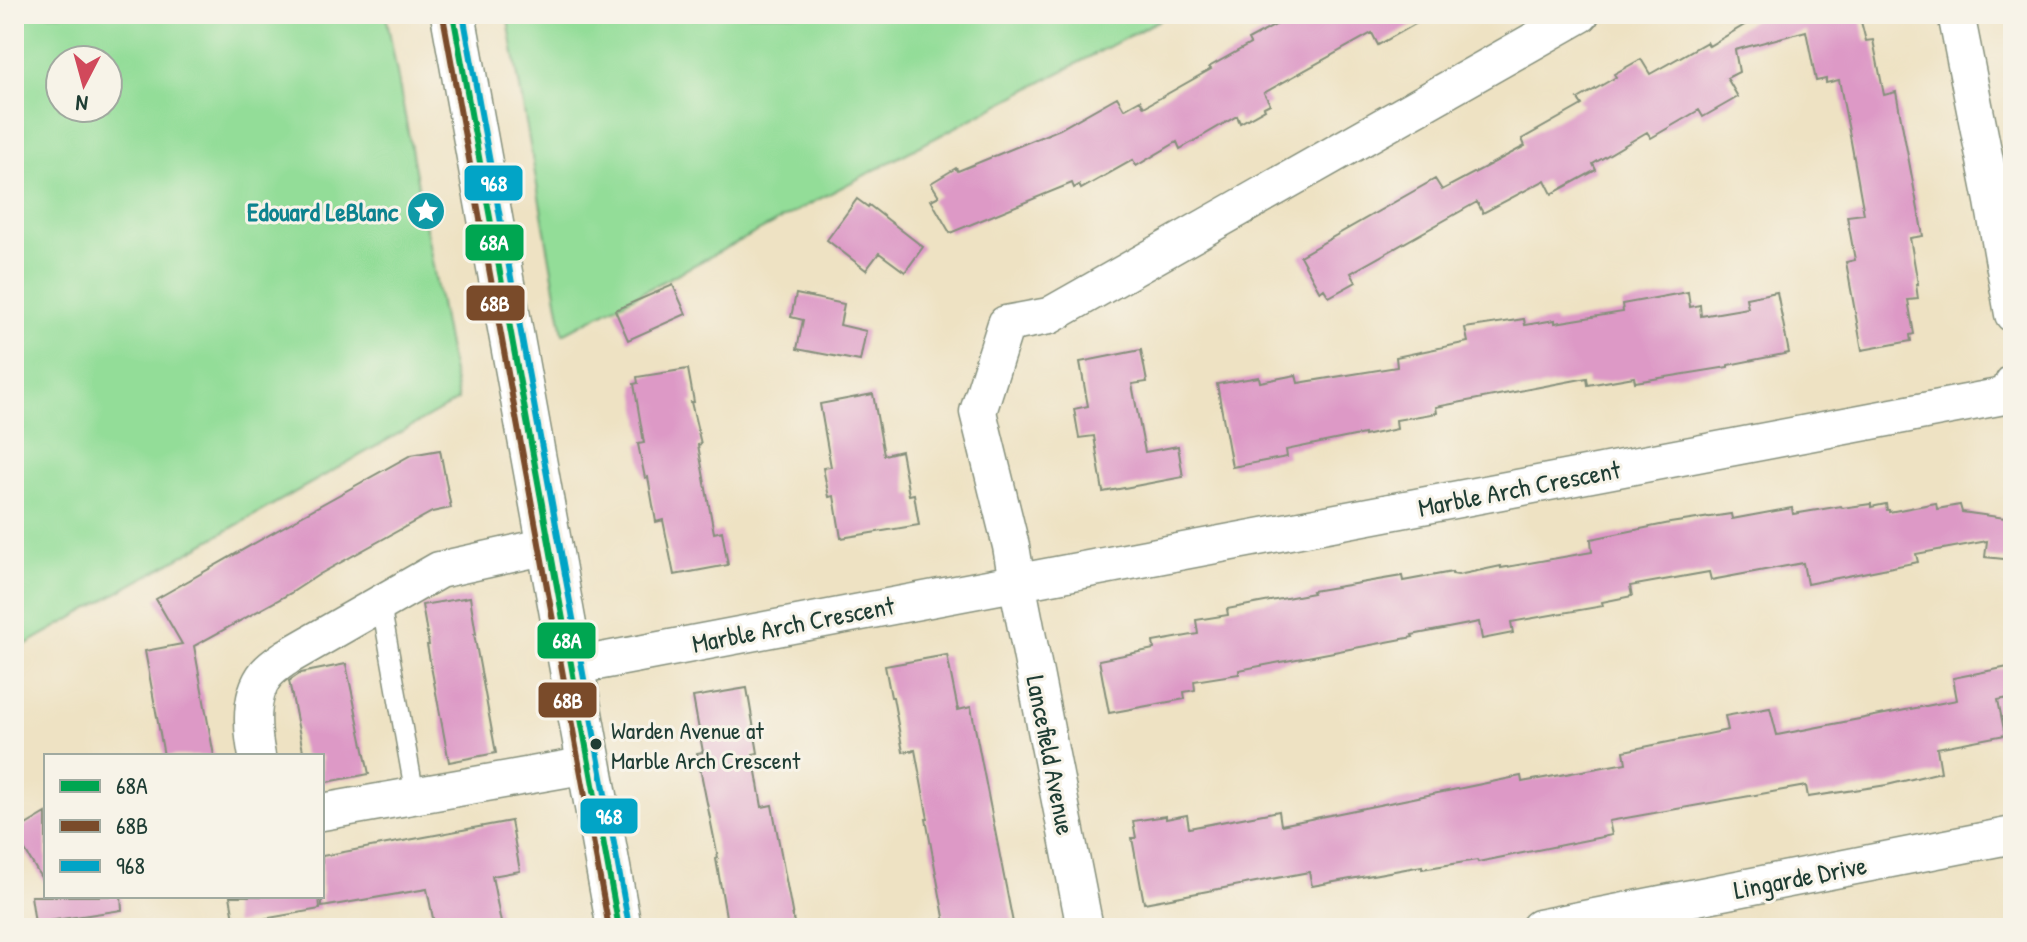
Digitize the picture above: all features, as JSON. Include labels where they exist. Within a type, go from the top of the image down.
[{"type":"main road","points":[[453,14],[619,928]]},
{"type":"street","points":[[1017,582],[978,412],[1006,324],[1049,316],[1581,14]]},
{"type":"street","points":[[1956,14],[2003,199],[2013,314]]},
{"type":"street","name":"Marble Arch Crescent","points":[[570,667],[1994,398],[2009,395],[2013,383]]},
{"type":"street","points":[[257,754],[253,702],[265,674],[287,657],[439,570],[548,546]]},
{"type":"street","name":"Lancefield Avenue","points":[[1017,582],[1085,928]]},
{"type":"street","points":[[324,812],[588,765]]},
{"type":"street","name":"Lingarde Drive","points":[[1539,928],[2013,835]]},
{"type":"lane","points":[[381,604],[415,796]]},
{"type":"green space","points":[[14,14],[386,14],[458,400],[14,651]]},
{"type":"green space","points":[[507,14],[1171,14],[563,334]]},
{"type":"building","points":[[1296,14],[1433,14],[1378,45],[1372,33],[1264,93],[1270,104],[1240,123],[1237,116],[1180,149],[1177,142],[1136,166],[1133,160],[1081,189],[1079,185],[1074,188],[1072,183],[950,233],[931,200],[939,196],[931,183],[956,168],[958,171],[1060,129],[1117,97],[1124,109],[1140,100],[1144,107],[1250,44],[1248,40]]},
{"type":"building","points":[[1763,14],[1859,14],[1866,41],[1873,40],[1884,95],[1896,92],[1923,236],[1910,238],[1918,284],[1918,299],[1908,300],[1914,334],[1910,335],[1911,341],[1862,350],[1846,262],[1855,260],[1847,216],[1864,214],[1839,80],[1826,83],[1826,79],[1816,81],[1806,31],[1735,50],[1739,72],[1727,78],[1738,97],[1703,117],[1699,110],[1651,138],[1647,132],[1593,164],[1596,170],[1552,194],[1545,180],[1483,213],[1477,202],[1351,273],[1356,282],[1329,297],[1324,289],[1320,292],[1300,256],[1435,179],[1442,190],[1525,146],[1522,139],[1582,105],[1578,99],[1641,59],[1650,74],[1707,42],[1709,46]]},
{"type":"building","points":[[857,199],[923,247],[905,272],[879,253],[866,270],[827,240]]},
{"type":"building","points":[[673,285],[686,314],[628,340],[615,310]]},
{"type":"building","points":[[1688,292],[1690,307],[1700,305],[1701,316],[1748,308],[1746,298],[1777,292],[1789,353],[1728,367],[1635,382],[1634,377],[1588,385],[1587,378],[1436,407],[1437,413],[1396,420],[1397,429],[1286,450],[1287,457],[1232,467],[1217,384],[1259,377],[1260,382],[1296,375],[1298,383],[1397,367],[1396,357],[1468,342],[1465,328],[1524,319],[1525,325],[1555,320],[1555,323],[1623,312],[1622,304]]},
{"type":"building","points":[[796,294],[844,304],[840,325],[866,331],[860,361],[797,349],[803,320],[791,317]]},
{"type":"building","points":[[1141,350],[1147,382],[1132,384],[1145,452],[1178,446],[1183,477],[1103,492],[1094,436],[1079,438],[1074,409],[1088,406],[1080,362]]},
{"type":"building","points":[[688,369],[714,533],[722,531],[728,565],[674,575],[663,520],[656,522],[648,477],[645,478],[638,444],[644,443],[634,384],[638,383],[637,377]]},
{"type":"building","points":[[873,394],[884,455],[901,451],[909,495],[914,494],[919,525],[841,538],[834,496],[829,497],[823,468],[831,467],[820,404]]},
{"type":"building","points":[[440,450],[451,508],[432,512],[194,646],[214,754],[164,754],[145,651],[182,644],[156,599],[411,455]]},
{"type":"building","points":[[1936,503],[1937,509],[1960,505],[1962,512],[2013,519],[2013,560],[1985,557],[1987,541],[1916,554],[1918,562],[1807,584],[1803,563],[1711,580],[1709,572],[1630,586],[1632,596],[1602,602],[1603,606],[1511,622],[1513,633],[1482,639],[1479,622],[1412,635],[1239,670],[1239,674],[1194,681],[1195,690],[1184,692],[1185,699],[1109,713],[1099,660],[1154,649],[1153,642],[1198,634],[1196,620],[1228,615],[1227,609],[1402,576],[1403,581],[1452,572],[1458,575],[1592,552],[1591,539],[1670,523],[1731,514],[1732,519],[1792,508],[1793,514],[1841,506],[1886,504],[1889,512]]},
{"type":"building","points":[[470,597],[496,753],[449,762],[422,605]]},
{"type":"building","points":[[947,655],[958,710],[971,707],[1014,928],[946,928],[915,750],[903,752],[885,666]]},
{"type":"building","points":[[346,664],[369,774],[324,783],[324,754],[304,754],[289,681],[301,673]]},
{"type":"building","points":[[2013,666],[2013,697],[1998,700],[2005,735],[1937,748],[1941,772],[1887,785],[1808,797],[1806,786],[1609,821],[1612,835],[1478,862],[1422,869],[1422,866],[1312,886],[1309,872],[1144,903],[1132,838],[1136,838],[1133,821],[1187,815],[1189,828],[1279,811],[1281,825],[1521,776],[1522,782],[1626,763],[1624,751],[1728,730],[1725,716],[1770,708],[1777,735],[1957,700],[1953,678]]},
{"type":"building","points":[[747,688],[758,753],[753,754],[762,807],[772,805],[795,928],[728,928],[697,753],[703,752],[693,697]]},
{"type":"building","points":[[44,814],[44,883],[14,832]]},
{"type":"building","points":[[511,821],[520,871],[492,876],[502,928],[435,928],[427,889],[322,907],[324,856]]},
{"type":"building","points":[[31,896],[121,898],[122,910],[35,923]]},
{"type":"building","points":[[230,898],[319,898],[320,909],[235,924]]},
{"type":"transit line","name":"68A","points":[[453,14],[619,928]]},
{"type":"transit line","name":"968","points":[[463,14],[629,926]]},
{"type":"transit line","name":"68B","points":[[443,16],[609,928]]},
{"type":"place","name":"Edouard LeBlanc","points":[[426,211]]},
{"type":"place","name":"Warden Avenue at Marble Arch Crescent","points":[[596,744]]}]
